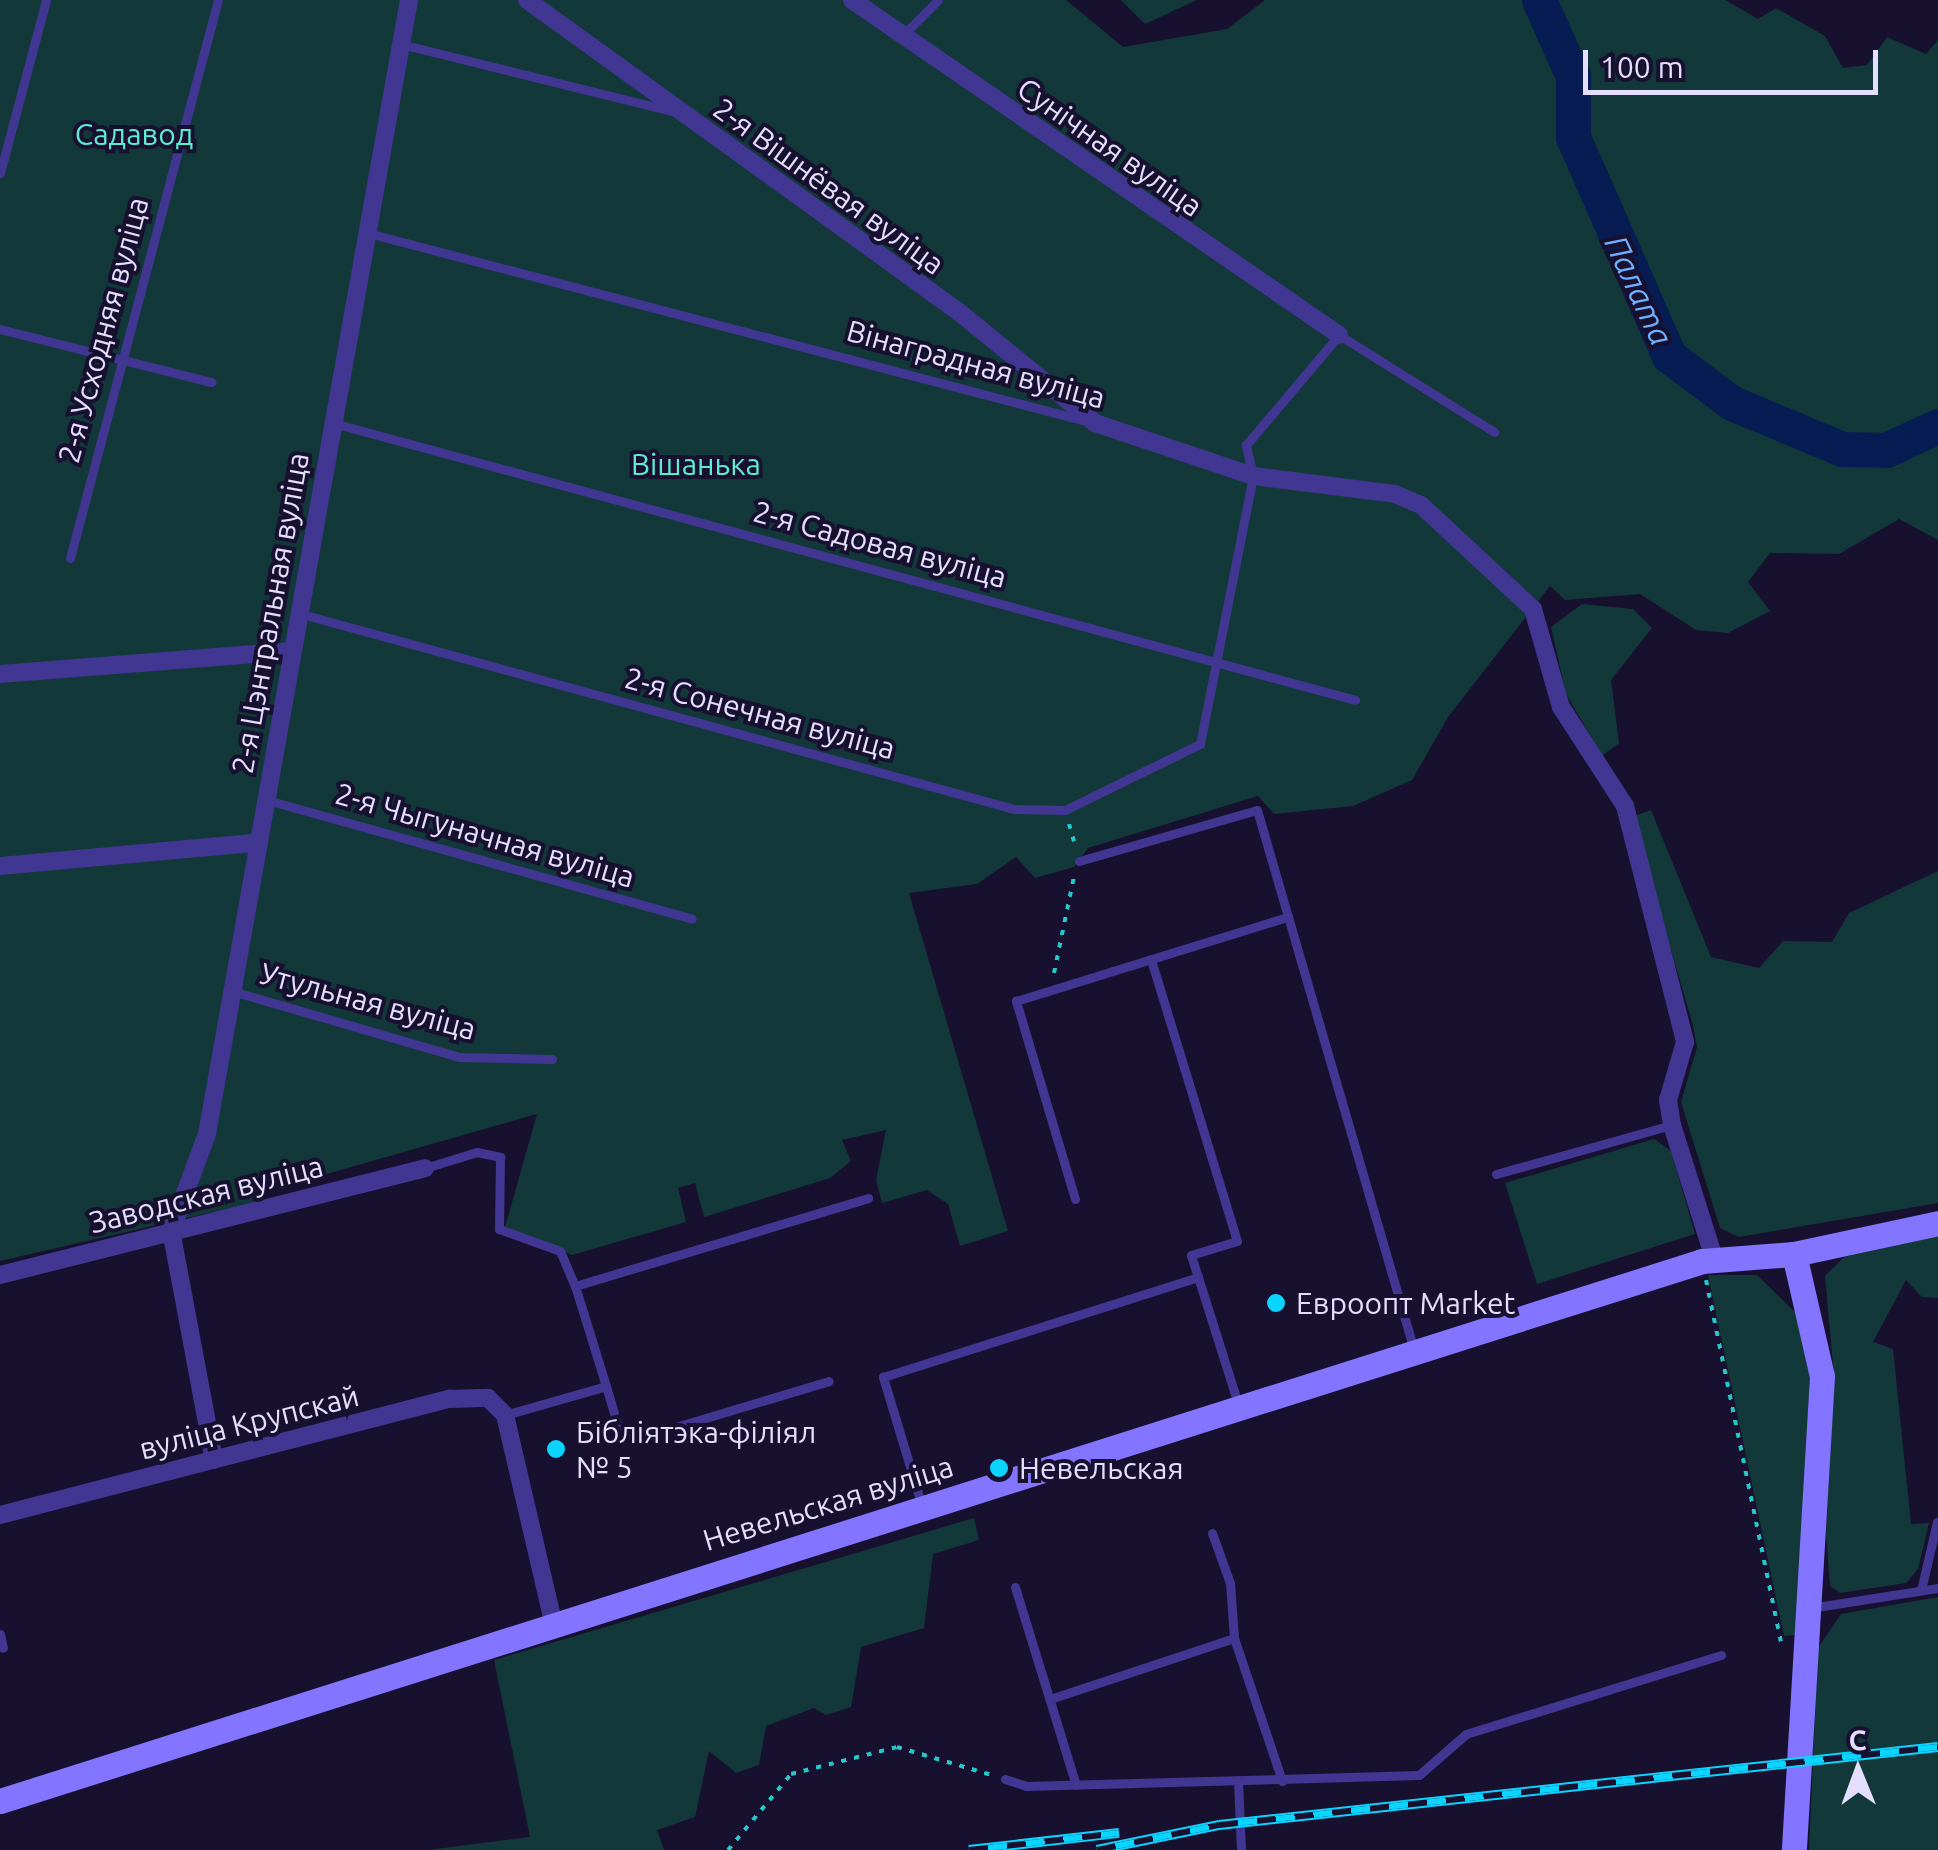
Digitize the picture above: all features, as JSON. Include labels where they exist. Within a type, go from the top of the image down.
[{"type":"street","name":"2-я Цэнтральная вуліца","points":[[171,1231],[207,1134],[253,843],[265,799],[409,0]]},
{"type":"street","name":"2-я Вішнёвая вуліца","points":[[527,0],[959,312],[1094,423]]},
{"type":"street","name":"Сунічная вуліца","points":[[852,0],[1340,335]]},
{"type":"street","name":"Вінаградная вуліца","points":[[1094,423],[1253,476],[1361,487],[1421,505],[1533,609],[1561,707],[1624,806],[1673,982],[1685,1042],[1668,1100],[1672,1125]]},
{"type":"street","points":[[0,674],[291,652]]},
{"type":"street","points":[[0,866],[253,843]]},
{"type":"street","points":[[1672,1125],[1708,1260]]},
{"type":"street","name":"Заводская вуліца","points":[[0,1274],[425,1168]]},
{"type":"street","name":"Невельская вуліца","points":[[0,1801],[553,1621],[1240,1410],[1708,1260],[1794,1254],[1938,1224]]},
{"type":"street","points":[[171,1231],[214,1460]]},
{"type":"street","points":[[1794,1254],[1822,1376],[1794,1850]]},
{"type":"street","name":"вуліца Крупскай","points":[[0,1515],[450,1399],[488,1398],[505,1415]]},
{"type":"street","points":[[505,1415],[553,1621]]},
{"type":"lane","points":[[0,173],[46,0]]},
{"type":"lane","name":"2-я Усходняя вуліца","points":[[70,558],[218,0]]},
{"type":"lane","points":[[902,36],[938,0]]},
{"type":"lane","points":[[401,44],[682,114]]},
{"type":"lane","name":"Вінаградная вуліца","points":[[368,233],[1094,423]]},
{"type":"lane","points":[[0,329],[119,362],[211,382]]},
{"type":"lane","points":[[1221,661],[1253,476],[1246,445],[1256,428],[1340,335],[1494,432]]},
{"type":"lane","name":"2-я Садовая вуліца","points":[[333,423],[1355,700]]},
{"type":"lane","name":"2-я Сонечная вуліца","points":[[298,613],[1014,809],[1065,810],[1200,744],[1221,661]]},
{"type":"lane","name":"2-я Чыгуначная вуліца","points":[[265,799],[692,919]]},
{"type":"lane","points":[[1080,861],[1257,810],[1414,1353]]},
{"type":"lane","points":[[1075,1199],[1016,1001],[1288,917]]},
{"type":"lane","points":[[1151,959],[1236,1242],[1191,1256],[1240,1410]]},
{"type":"lane","name":"Утульная вуліца","points":[[232,991],[459,1057],[552,1059]]},
{"type":"lane","points":[[1496,1174],[1672,1125]]},
{"type":"lane","points":[[425,1168],[477,1152],[500,1157],[499,1229],[560,1251],[576,1286],[618,1426],[639,1438],[829,1381]]},
{"type":"lane","points":[[576,1286],[868,1198]]},
{"type":"lane","points":[[923,1508],[883,1377],[1198,1277]]},
{"type":"lane","points":[[505,1415],[606,1386]]},
{"type":"lane","points":[[1921,1590],[1937,1522]]},
{"type":"lane","points":[[1212,1533],[1230,1583],[1234,1638],[1282,1781]]},
{"type":"lane","points":[[1015,1588],[1076,1785]]},
{"type":"lane","points":[[1807,1608],[1938,1588]]},
{"type":"lane","points":[[0,1634],[4,1648]]},
{"type":"lane","points":[[1050,1699],[1234,1638]]},
{"type":"lane","points":[[1005,1780],[1076,1785],[1418,1775],[1466,1734],[1721,1656]]},
{"type":"lane","points":[[1238,1780],[1241,1850]]},
{"type":"path","points":[[1043,993],[1065,942],[1064,902],[1080,861],[1065,810]]},
{"type":"path","points":[[1708,1260],[1784,1658],[1805,1658]]},
{"type":"path","points":[[728,1850],[778,1786],[826,1765],[916,1749],[1005,1780]]},
{"type":"green space","name":"Вішанька","points":[[0,0],[1066,0],[1123,47],[1227,29],[1265,0],[1725,0],[1758,19],[1776,8],[1825,36],[1843,68],[1867,65],[1887,37],[1926,54],[1938,40],[1938,540],[1899,519],[1839,554],[1770,553],[1748,582],[1770,611],[1728,633],[1696,630],[1640,594],[1565,600],[1550,586],[1448,717],[1412,780],[1353,806],[1274,814],[1258,796],[1088,848],[1074,867],[1035,878],[1016,857],[977,884],[909,893],[1008,1231],[960,1246],[948,1204],[927,1190],[882,1203],[876,1180],[886,1130],[842,1140],[851,1161],[830,1178],[704,1217],[695,1183],[678,1188],[686,1222],[572,1255],[505,1227],[537,1114],[260,1193],[262,1201],[0,1261]]},
{"type":"green space","points":[[1121,0],[1197,0],[1145,24]]},
{"type":"green space","points":[[1582,604],[1633,609],[1652,628],[1611,680],[1619,743],[1602,756],[1566,694],[1551,627]]},
{"type":"green space","points":[[1651,810],[1711,957],[1759,968],[1783,941],[1832,942],[1849,913],[1938,871],[1938,1203],[1739,1237],[1720,1228],[1681,1102],[1697,1047],[1693,1025],[1632,817]]},
{"type":"green space","points":[[1654,1139],[1671,1151],[1695,1234],[1537,1284],[1505,1183]]},
{"type":"green space","points":[[1938,1236],[1938,1298],[1922,1297],[1906,1280],[1873,1342],[1893,1349],[1911,1524],[1929,1523],[1918,1569],[1906,1583],[1840,1593],[1830,1586],[1826,1534],[1834,1376],[1825,1276],[1844,1257]]},
{"type":"green space","points":[[1708,1275],[1757,1275],[1796,1313],[1810,1376],[1796,1635],[1784,1636]]},
{"type":"green space","points":[[974,1518],[979,1540],[933,1554],[924,1628],[861,1647],[851,1707],[826,1715],[814,1708],[766,1726],[759,1765],[736,1773],[709,1751],[695,1817],[657,1830],[664,1850],[428,1850],[530,1837],[494,1660]]},
{"type":"green space","points":[[1938,1597],[1938,1850],[1809,1850],[1818,1648],[1841,1614]]},
{"type":"waterway","name":"Палата","points":[[1539,0],[1573,76],[1573,137],[1669,356],[1732,403],[1842,449],[1886,450],[1938,426]]},
{"type":"railway","points":[[1097,1850],[1219,1825],[1938,1747]]},
{"type":"railway","points":[[969,1850],[1119,1833]]},
{"type":"place","name":"Евроопт Market","points":[[1276,1303]]},
{"type":"place","name":"Бібліятэка-філіял № 5","points":[[556,1449]]},
{"type":"place","name":"Невельская","points":[[999,1468]]},
{"type":"park label","name":"Садавод","points":[[134,134]]}]
